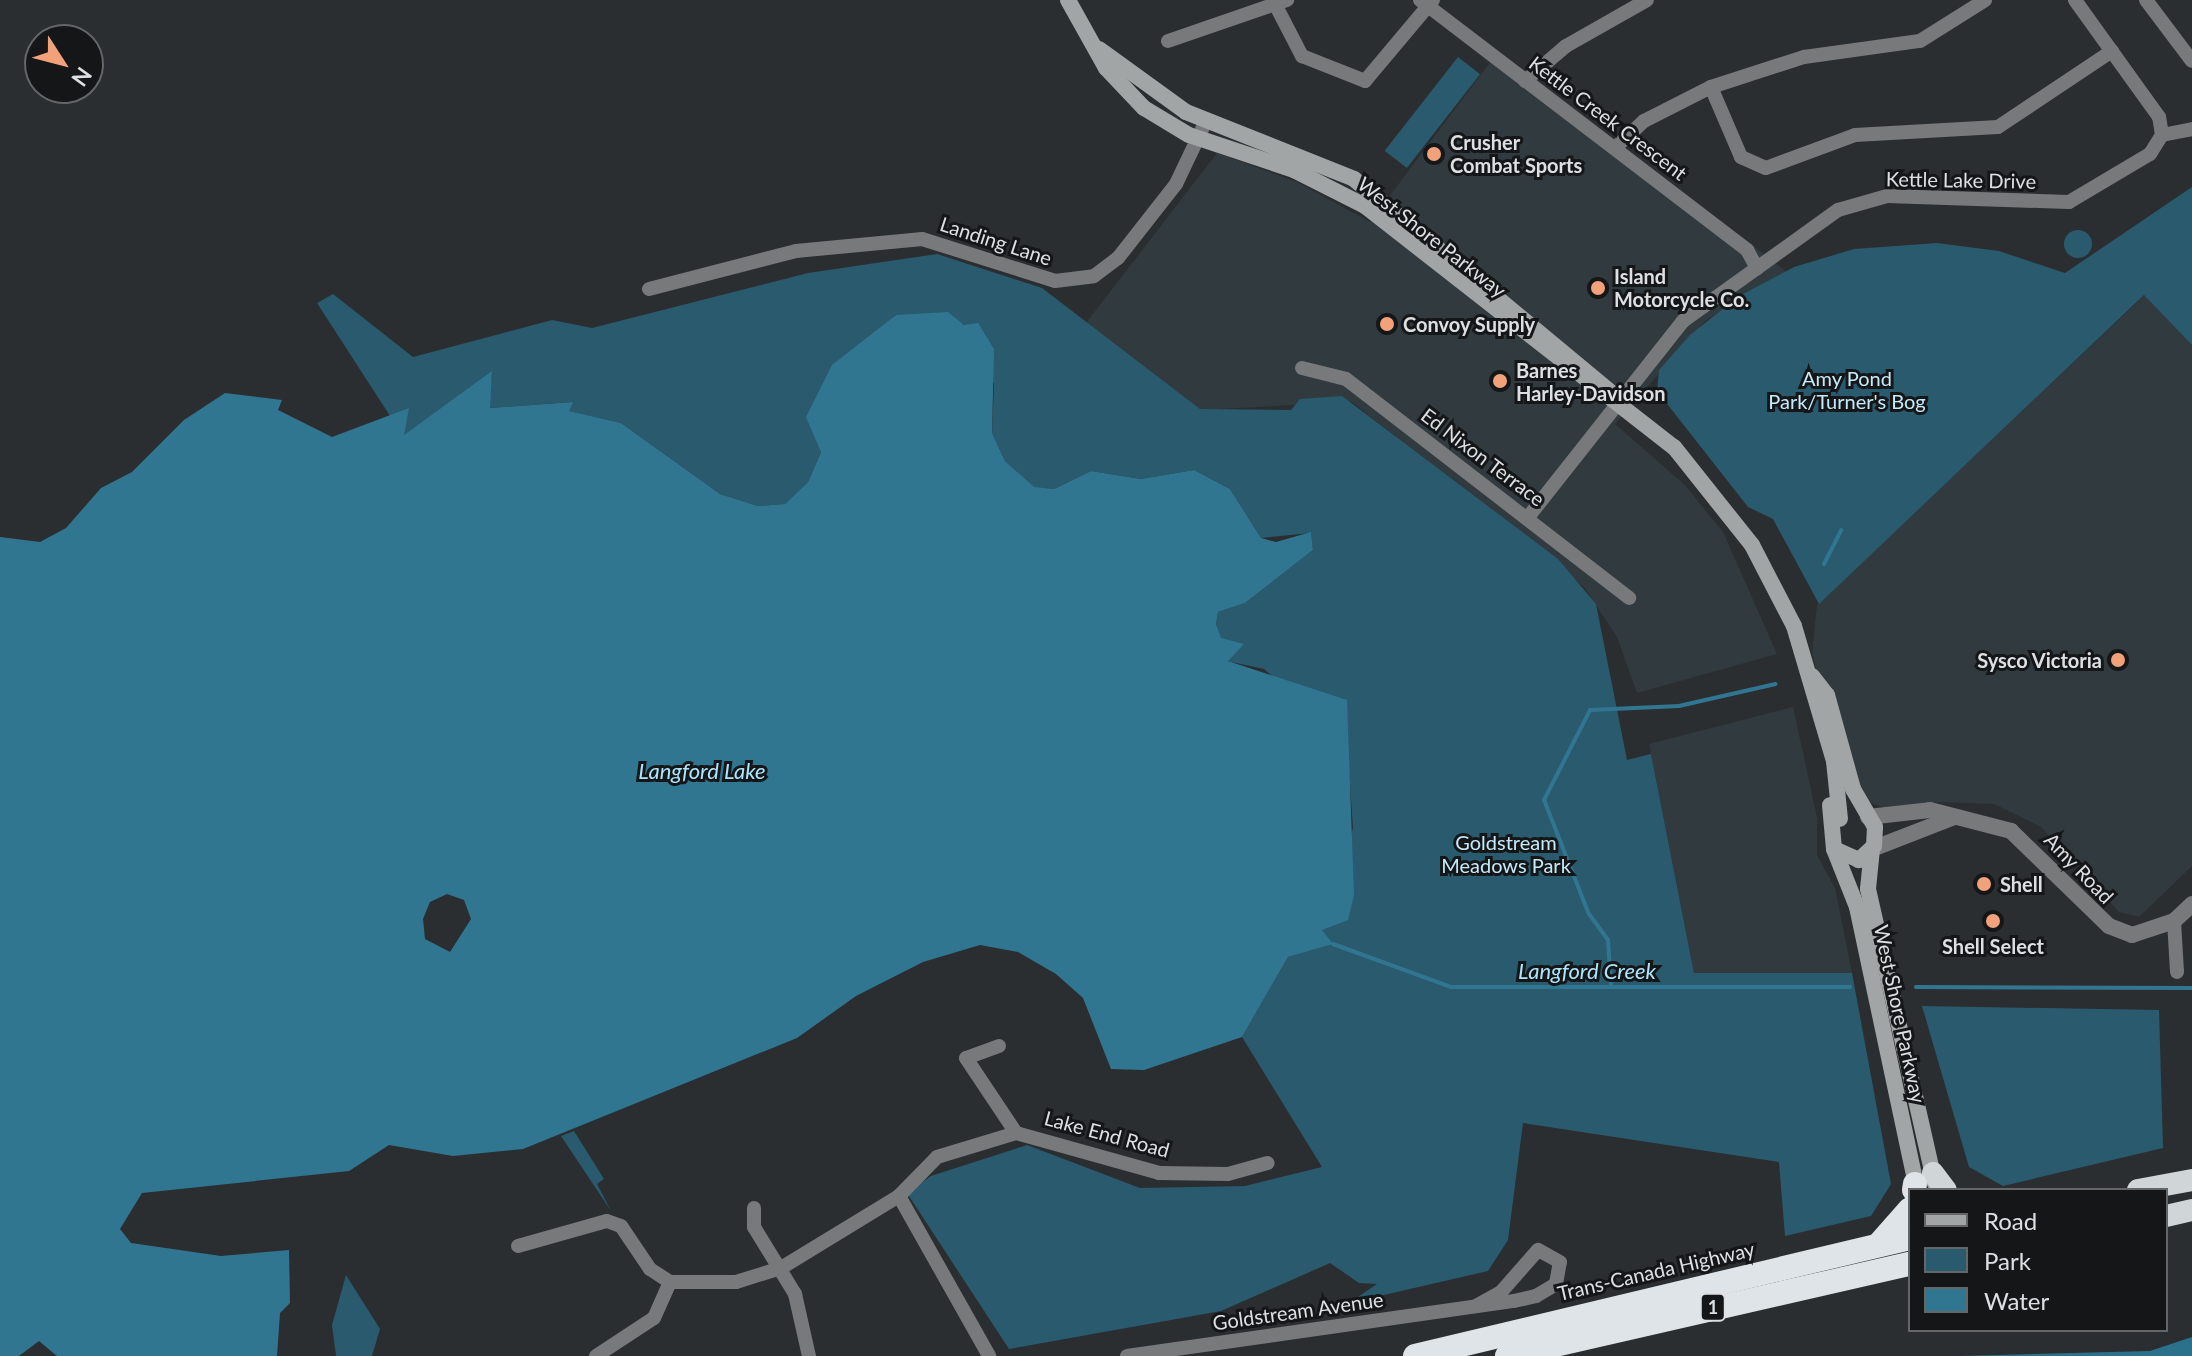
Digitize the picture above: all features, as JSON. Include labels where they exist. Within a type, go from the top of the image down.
[{"type":"highway","points":[[2152,1188],[2180,1184]]},
{"type":"highway","points":[[2168,1216],[2192,1210]]},
{"type":"highway","points":[[1876,1246],[1908,1211]]},
{"type":"highway","name":"Trans-Canada Highway","points":[[1415,1356],[1908,1238]]},
{"type":"highway","name":"1","points":[[1507,1356],[1908,1264]]},
{"type":"highway","points":[[1870,1272],[1908,1276]]},
{"type":"main road","name":"West Shore Parkway","points":[[1068,0],[1099,49],[1106,68],[1144,108],[1198,139],[1294,170],[1365,206],[1617,399],[1674,447],[1738,524],[1811,674],[1827,695],[1868,817]]},
{"type":"main road","name":"West Shore Parkway","points":[[1099,49],[1164,100],[1206,121],[1354,179],[1600,376],[1617,399]]},
{"type":"main road","name":"West Shore Parkway","points":[[1811,674],[1828,742],[1835,824]]},
{"type":"main road","points":[[1868,817],[1877,833],[1879,846],[1852,861],[1834,849],[1835,824],[1868,817]]},
{"type":"main road","name":"West Shore Parkway","points":[[1879,846],[1867,879],[1875,905],[1927,1186]]},
{"type":"main road","name":"West Shore Parkway","points":[[1834,849],[1857,907],[1927,1186]]},
{"type":"street","points":[[1525,81],[1566,46],[1647,0]]},
{"type":"street","points":[[1615,148],[1644,121],[1711,87],[1804,57],[1920,41],[1985,0]]},
{"type":"street","points":[[2075,0],[2155,110],[2162,135],[2192,129]]},
{"type":"street","points":[[2146,0],[2192,61]]},
{"type":"street","points":[[1168,41],[1281,2],[1302,56],[1365,81],[1427,2]]},
{"type":"street","name":"Kettle Creek Crescent","points":[[1427,2],[1525,81],[1747,250],[1757,268]]},
{"type":"street","points":[[1711,87],[1741,157],[1766,168],[1855,135],[1998,127],[2112,51]]},
{"type":"street","name":"Landing Lane","points":[[649,289],[796,251],[922,239],[1055,281],[1094,276],[1118,258],[1176,184],[1206,121]]},
{"type":"street","name":"Kettle Lake Drive","points":[[1529,516],[1617,399],[1683,321],[1838,210],[1871,198],[2079,200],[2150,154],[2162,135]]},
{"type":"street","name":"Ed Nixon Terrace","points":[[1302,368],[1346,379],[1529,516],[1629,598]]},
{"type":"street","name":"Amy Road","points":[[1868,817],[1930,810],[2011,831],[2118,931],[2142,935],[2174,921],[2192,904]]},
{"type":"street","points":[[1879,846],[1955,817]]},
{"type":"street","points":[[2174,921],[2177,972]]},
{"type":"street","points":[[999,1046],[966,1058],[1016,1133]]},
{"type":"street","name":"Lake End Road","points":[[670,1282],[736,1282],[781,1268],[899,1196],[937,1157],[1016,1133],[1159,1173],[1228,1174],[1268,1163]]},
{"type":"street","points":[[899,1196],[989,1356]]},
{"type":"street","points":[[754,1208],[754,1227],[795,1294],[809,1356]]},
{"type":"street","points":[[518,1246],[615,1222],[670,1282],[654,1318],[596,1356]]},
{"type":"street","name":"Goldstream Avenue","points":[[1127,1356],[1476,1306],[1548,1291],[1560,1262],[1538,1250],[1501,1292],[1476,1306]]},
{"type":"shaded area","points":[[1498,52],[1786,271],[1705,321],[1615,424],[1685,485],[1723,532],[1777,654],[1637,693],[1617,637],[1584,587],[1352,402],[1200,410],[1086,323],[1217,153],[1297,182],[1370,222]]},
{"type":"shaded area","points":[[2145,295],[2192,345],[2192,866],[2139,917],[2119,912],[2041,827],[1994,804],[1939,802],[1892,810],[1865,801],[1842,775],[1812,653],[1817,605]]},
{"type":"shaded area","points":[[1793,707],[1817,817],[1817,855],[1835,888],[1852,973],[1694,973],[1649,744]]},
{"type":"shaded area","points":[[2192,1337],[2192,1356],[1960,1356],[2150,1351]]},
{"type":"green space","points":[[1458,57],[1480,74],[1407,168],[1385,151]]},
{"type":"green space","name":"Amy Pond Park/Turner's Bog","points":[[2192,187],[2192,345],[2144,295],[1819,604],[1773,519],[1748,507],[1657,391],[1659,370],[1690,335],[1739,296],[1794,267],[1854,249],[1937,243],[1999,251],[2065,273]]},
{"type":"green space","points":[[2078,230],[2088,234],[2092,244],[2088,254],[2078,258],[2068,254],[2064,244],[2068,234]]},
{"type":"green space","name":"Goldstream Meadows Park","points":[[937,254],[1042,288],[1200,409],[1291,410],[1300,399],[1342,396],[1558,559],[1596,604],[1627,760],[1651,754],[1694,973],[1852,973],[1891,1184],[1871,1216],[1785,1236],[1779,1162],[1523,1123],[1508,1240],[1488,1271],[1349,1303],[1377,1284],[1359,1283],[1330,1263],[1221,1311],[1009,1349],[907,1193],[931,1176],[1027,1145],[1140,1188],[1245,1186],[1322,1167],[1242,1037],[1288,957],[1332,944],[1322,930],[1353,828],[1347,741],[1264,669],[1227,661],[1216,624],[1218,612],[1245,603],[1313,550],[1311,533],[1261,538],[1230,489],[1194,470],[1141,479],[1091,471],[1054,489],[1034,488],[1005,461],[992,433],[994,384],[970,327],[956,321],[896,315],[870,337],[808,482],[785,504],[758,506],[720,494],[621,423],[568,411],[572,402],[489,408],[492,372],[403,436],[317,303],[333,294],[413,357],[552,320],[592,328],[808,273]]},
{"type":"green space","points":[[1922,1006],[2159,1010],[2163,1148],[2003,1186],[1969,1167]]},
{"type":"green space","points":[[574,1131],[604,1179],[597,1184],[611,1211],[561,1136]]},
{"type":"green space","points":[[346,1275],[380,1329],[372,1356],[336,1356],[332,1325]]},
{"type":"water","name":"Langford Lake","points":[[948,312],[964,325],[978,323],[994,349],[992,433],[1005,461],[1034,487],[1054,489],[1091,471],[1141,479],[1194,470],[1230,489],[1261,538],[1276,542],[1311,532],[1313,550],[1245,603],[1218,612],[1216,624],[1221,638],[1244,644],[1228,661],[1347,700],[1354,895],[1348,920],[1322,930],[1333,944],[1288,957],[1242,1037],[1144,1070],[1111,1069],[1083,998],[1056,974],[1018,952],[980,945],[923,962],[856,996],[797,1038],[523,1149],[453,1156],[389,1145],[349,1171],[142,1193],[120,1229],[131,1243],[221,1256],[289,1250],[290,1303],[280,1313],[277,1356],[57,1356],[39,1341],[19,1356],[0,1356],[0,537],[40,542],[66,528],[101,488],[132,472],[184,420],[225,393],[282,400],[278,410],[332,437],[409,408],[404,435],[492,371],[490,408],[573,402],[569,411],[621,423],[720,494],[758,506],[785,504],[808,482],[821,452],[806,417],[832,365],[896,315]],"holes":[[[447,894],[464,900],[471,919],[450,952],[425,939],[423,919],[430,902]]]},
{"type":"waterway","points":[[1824,564],[1841,530]]},
{"type":"waterway","points":[[1611,986],[1608,940],[1588,912],[1544,800],[1590,710],[1679,706],[1776,684]]},
{"type":"waterway","name":"Langford Creek","points":[[1333,944],[1451,987],[1850,987]]},
{"type":"waterway","name":"Langford Creek","points":[[1916,987],[2192,988]]},
{"type":"place","name":"Crusher Combat Sports","points":[[1434,154]]},
{"type":"place","name":"Island Motorcycle Co.","points":[[1598,288]]},
{"type":"place","name":"Convoy Supply","points":[[1387,324]]},
{"type":"place","name":"Barnes Harley-Davidson","points":[[1500,381]]},
{"type":"place","name":"Sysco Victoria","points":[[2118,660]]},
{"type":"place","name":"Shell","points":[[1984,884]]},
{"type":"place","name":"Shell Select","points":[[1993,921]]}]
